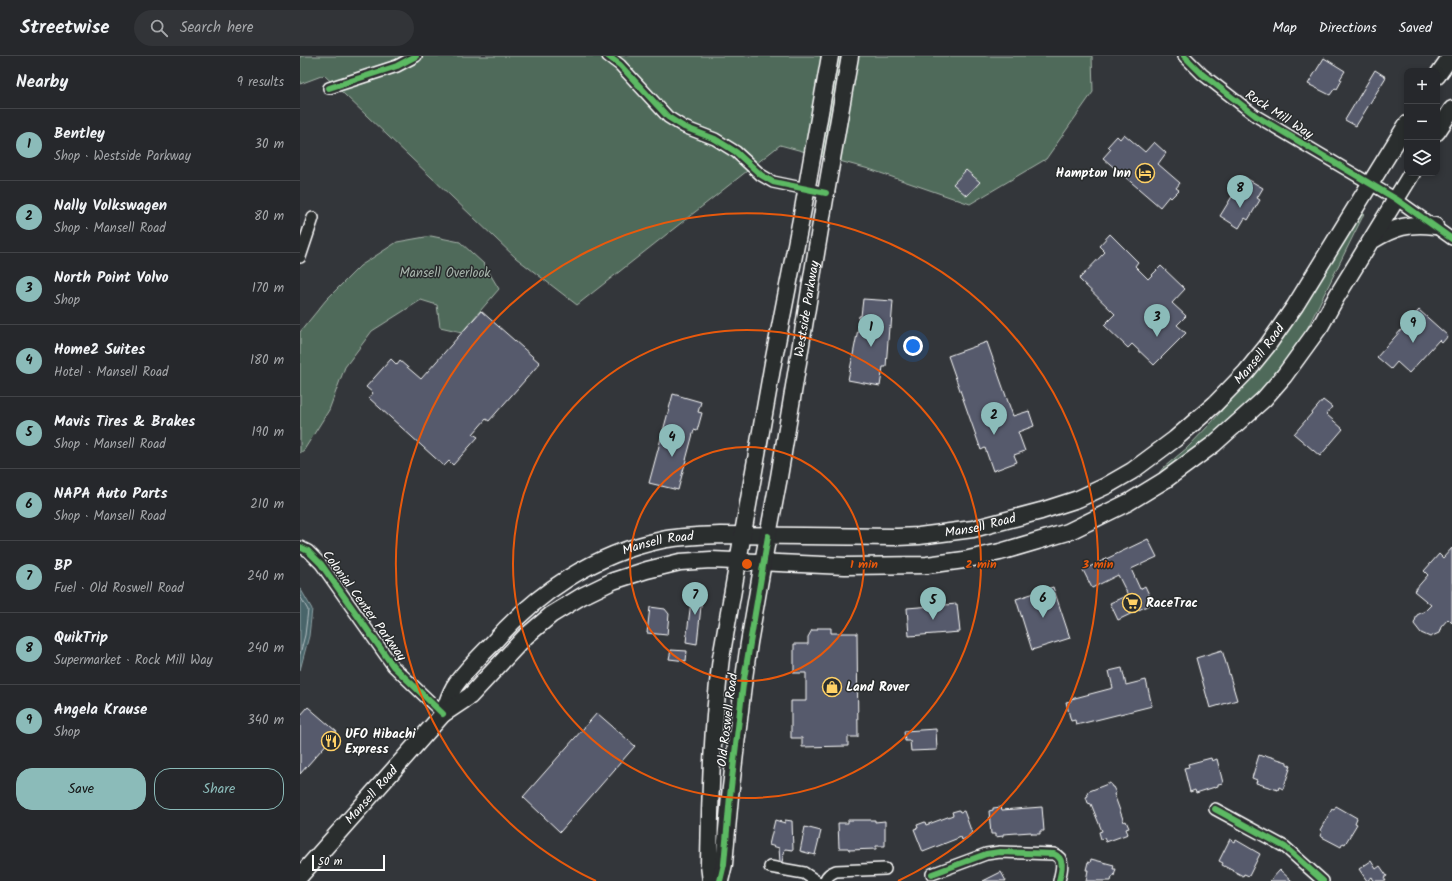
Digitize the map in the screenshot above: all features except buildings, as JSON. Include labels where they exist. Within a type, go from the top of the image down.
[{"type":"main road","points":[[1440,72],[1451,56]]},
{"type":"main road","name":"Westside Parkway","points":[[743,536],[773,362],[830,57]]},
{"type":"main road","name":"Westside Parkway","points":[[763,562],[850,58]]},
{"type":"main road","points":[[1440,127],[1452,109]]},
{"type":"main road","name":"Mansell Road","points":[[443,714],[456,684],[499,636],[528,608],[554,586],[582,569],[632,548],[662,540],[694,536],[896,537],[919,536],[973,529],[1041,511],[1078,499],[1106,486],[1132,471],[1175,439],[1215,404],[1246,372],[1268,346],[1295,306],[1404,129]]},
{"type":"main road","name":"Mansell Road","points":[[300,876],[443,714],[470,696],[525,637],[551,615],[582,596],[613,581],[646,570],[680,562],[711,560],[738,560],[844,566],[886,566],[927,565],[964,560],[1000,552],[1068,532],[1129,502],[1165,480],[1214,444],[1264,399],[1284,376],[1321,325],[1410,176]]},
{"type":"main road","points":[[1371,241],[1390,230],[1417,224],[1435,226]]},
{"type":"main road","name":"Old Roswell Road","points":[[713,879],[709,865],[715,701],[721,658],[743,536]]},
{"type":"main road","name":"Old Roswell Road","points":[[713,879],[724,864],[730,796],[743,685],[763,562]]},
{"type":"street","points":[[329,88],[397,66],[416,56]]},
{"type":"street","points":[[608,56],[620,65],[668,117],[684,127],[715,139],[736,152],[761,175],[773,182],[826,193]]},
{"type":"street","name":"Rock Mill Way","points":[[1184,56],[1202,74],[1256,116],[1396,199],[1452,238]]},
{"type":"street","points":[[300,257],[313,218]]},
{"type":"street","name":"Colonial Center Parkway","points":[[300,547],[308,551],[321,564],[393,666],[443,714]]},
{"type":"street","points":[[1215,809],[1285,847],[1323,881]]},
{"type":"street","points":[[932,874],[986,854],[1000,852],[1054,854],[1061,859],[1062,863],[1059,881]]},
{"type":"street","points":[[770,868],[804,873],[816,881]]},
{"type":"street","points":[[825,881],[826,877],[836,871],[885,869]]},
{"type":"green space","points":[[300,56],[1092,56],[1093,92],[1046,159],[970,204],[869,169],[780,145],[577,305],[516,258],[324,75],[300,84]]},
{"type":"green space","points":[[1362,212],[1364,213],[1362,218],[1301,341],[1289,359],[1249,407],[1161,475],[1159,473],[1163,468],[1187,448],[1212,422],[1245,383]]},
{"type":"green space","name":"Mansell Overlook","points":[[431,236],[460,242],[484,264],[499,289],[462,332],[440,327],[437,305],[421,300],[372,331],[345,367],[329,410],[304,450],[300,453],[300,332],[326,300],[360,266],[397,242]]},
{"type":"water","points":[[300,588],[312,609],[309,636],[300,670]]},
{"type":"cycle path","points":[[329,88],[397,66],[416,56]]},
{"type":"cycle path","points":[[608,56],[620,65],[668,117],[684,127],[715,139],[736,152],[761,175],[773,182],[826,193]]},
{"type":"cycle path","points":[[1184,56],[1202,74],[1256,116],[1396,199],[1452,239]]},
{"type":"cycle path","points":[[720,881],[724,864],[730,796],[743,685],[768,536]]},
{"type":"cycle path","points":[[300,547],[308,551],[321,564],[393,666],[443,714]]},
{"type":"cycle path","points":[[1215,809],[1285,847],[1323,881]]},
{"type":"cycle path","points":[[932,874],[986,854],[1000,852],[1054,854],[1058,856],[1062,866],[1059,881]]},
{"type":"place","name":"Hampton Inn","points":[[1145,173]]},
{"type":"place","name":"QuikTrip","points":[[1240,208]]},
{"type":"place","name":"North Point Volvo","points":[[1157,337]]},
{"type":"place","name":"Angela Krause","points":[[1413,343]]},
{"type":"place","name":"Bentley","points":[[871,347]]},
{"type":"place","name":"Nally Volkswagen","points":[[994,435]]},
{"type":"place","name":"Home2 Suites","points":[[672,457]]},
{"type":"place","name":"RaceTrac","points":[[1132,603]]},
{"type":"place","name":"BP","points":[[695,615]]},
{"type":"place","name":"NAPA Auto Parts","points":[[1043,618]]},
{"type":"place","name":"Mavis Tires & Brakes","points":[[933,620]]},
{"type":"place","name":"Land Rover","points":[[832,687]]},
{"type":"place","name":"UFO Hibachi Express","points":[[331,741]]}]
